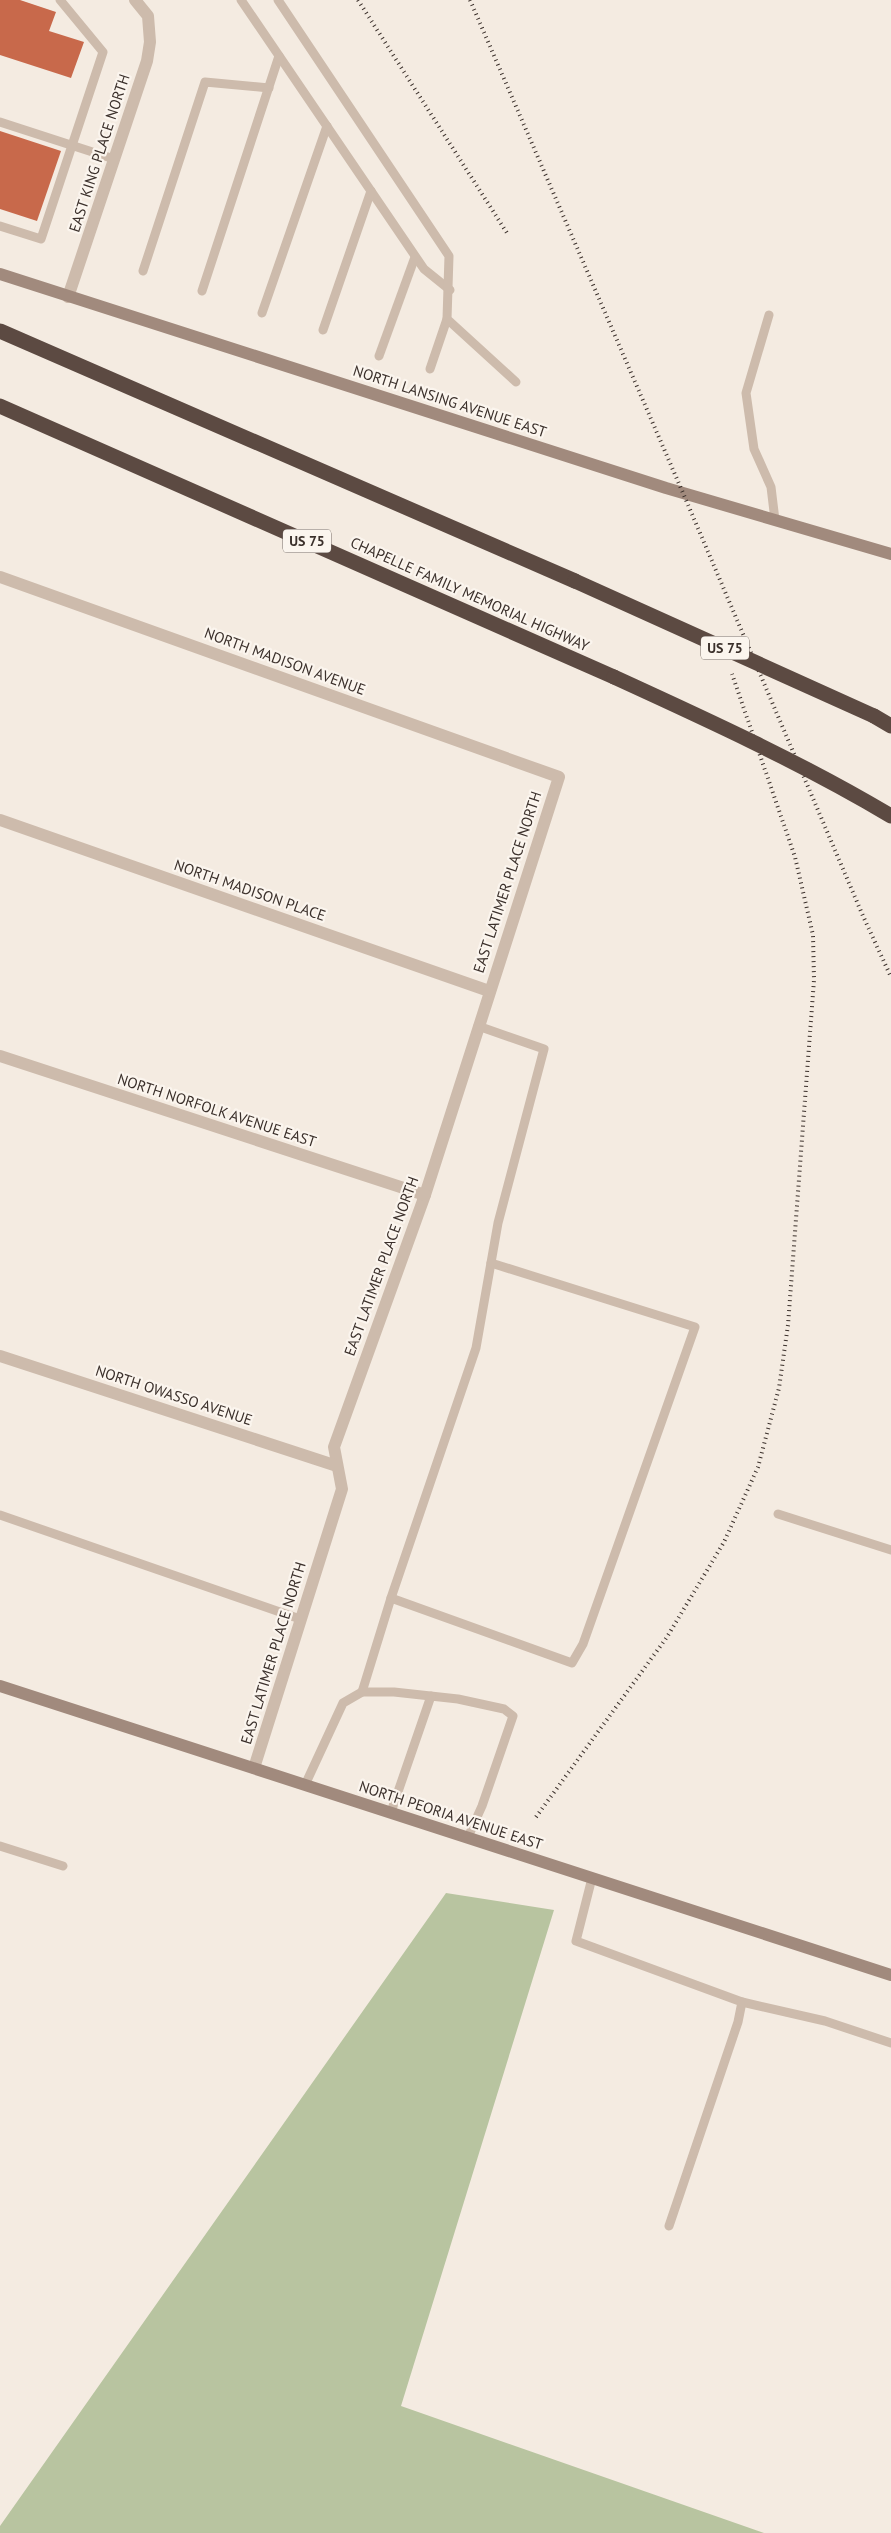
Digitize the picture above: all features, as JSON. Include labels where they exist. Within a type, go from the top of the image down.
[{"type":"highway","name":"US 75","points":[[0,331],[575,581],[874,716],[891,726]]},
{"type":"highway","name":"CHAPELLE FAMILY MEMORIAL HIGHWAY","points":[[0,406],[614,676],[742,735],[839,785],[891,816]]},
{"type":"main road","name":"NORTH LANSING AVENUE EAST","points":[[0,274],[666,488],[891,554]]},
{"type":"main road","name":"NORTH PEORIA AVENUE EAST","points":[[0,1686],[890,1973]]},
{"type":"street","name":"EAST KING PLACE NORTH","points":[[68,297],[147,61],[150,42],[148,16],[135,0]]},
{"type":"street","name":"NORTH MADISON AVENUE","points":[[0,577],[559,777]]},
{"type":"street","name":"EAST LATIMER PLACE NORTH","points":[[254,1768],[342,1488],[334,1447],[425,1195],[559,777]]},
{"type":"street","name":"NORTH MADISON PLACE","points":[[0,820],[489,991]]},
{"type":"street","name":"NORTH NORFOLK AVENUE EAST","points":[[0,1056],[425,1195]]},
{"type":"street","name":"NORTH OWASSO AVENUE","points":[[0,1356],[337,1466]]},
{"type":"lane","points":[[0,226],[41,239],[103,52],[60,0]]},
{"type":"lane","points":[[241,0],[415,257],[424,269],[450,290]]},
{"type":"lane","points":[[278,0],[449,256],[450,290],[447,319],[430,369]]},
{"type":"lane","points":[[202,291],[279,56]]},
{"type":"lane","points":[[142,271],[204,82],[269,88]]},
{"type":"lane","points":[[0,122],[114,159]]},
{"type":"lane","points":[[262,313],[327,126]]},
{"type":"lane","points":[[323,330],[371,192]]},
{"type":"lane","points":[[379,356],[415,257]]},
{"type":"lane","points":[[769,315],[746,393],[754,449],[771,487],[775,520]]},
{"type":"lane","points":[[447,319],[516,382]]},
{"type":"lane","points":[[362,1692],[391,1598],[476,1348],[498,1223],[544,1049],[478,1026]]},
{"type":"lane","points":[[391,1598],[572,1662],[583,1644],[695,1327],[491,1263]]},
{"type":"lane","points":[[778,1514],[891,1550]]},
{"type":"lane","points":[[0,1515],[300,1619]]},
{"type":"lane","points":[[305,1785],[343,1704],[362,1692],[394,1692],[431,1696],[504,1709],[514,1716],[482,1806],[468,1838]]},
{"type":"lane","points":[[390,1812],[431,1696]]},
{"type":"lane","points":[[0,1846],[63,1866]]},
{"type":"lane","points":[[592,1878],[576,1941],[742,2002],[825,2021],[891,2043]]},
{"type":"lane","points":[[669,2226],[738,2022],[742,2002]]},
{"type":"green space","points":[[446,1893],[554,1910],[401,2406],[764,2533],[0,2533],[0,2526]]},
{"type":"building","points":[[0,0],[20,0],[56,12],[49,31],[84,42],[71,78],[0,55]]},
{"type":"building","points":[[0,131],[61,151],[37,221],[0,209]]},
{"type":"railway","points":[[358,0],[507,233]]},
{"type":"railway","points":[[470,0],[863,916],[891,977]]},
{"type":"railway","points":[[536,1817],[667,1637],[724,1542],[758,1467],[779,1388],[788,1325],[814,980],[813,935],[795,857],[732,674]]}]
